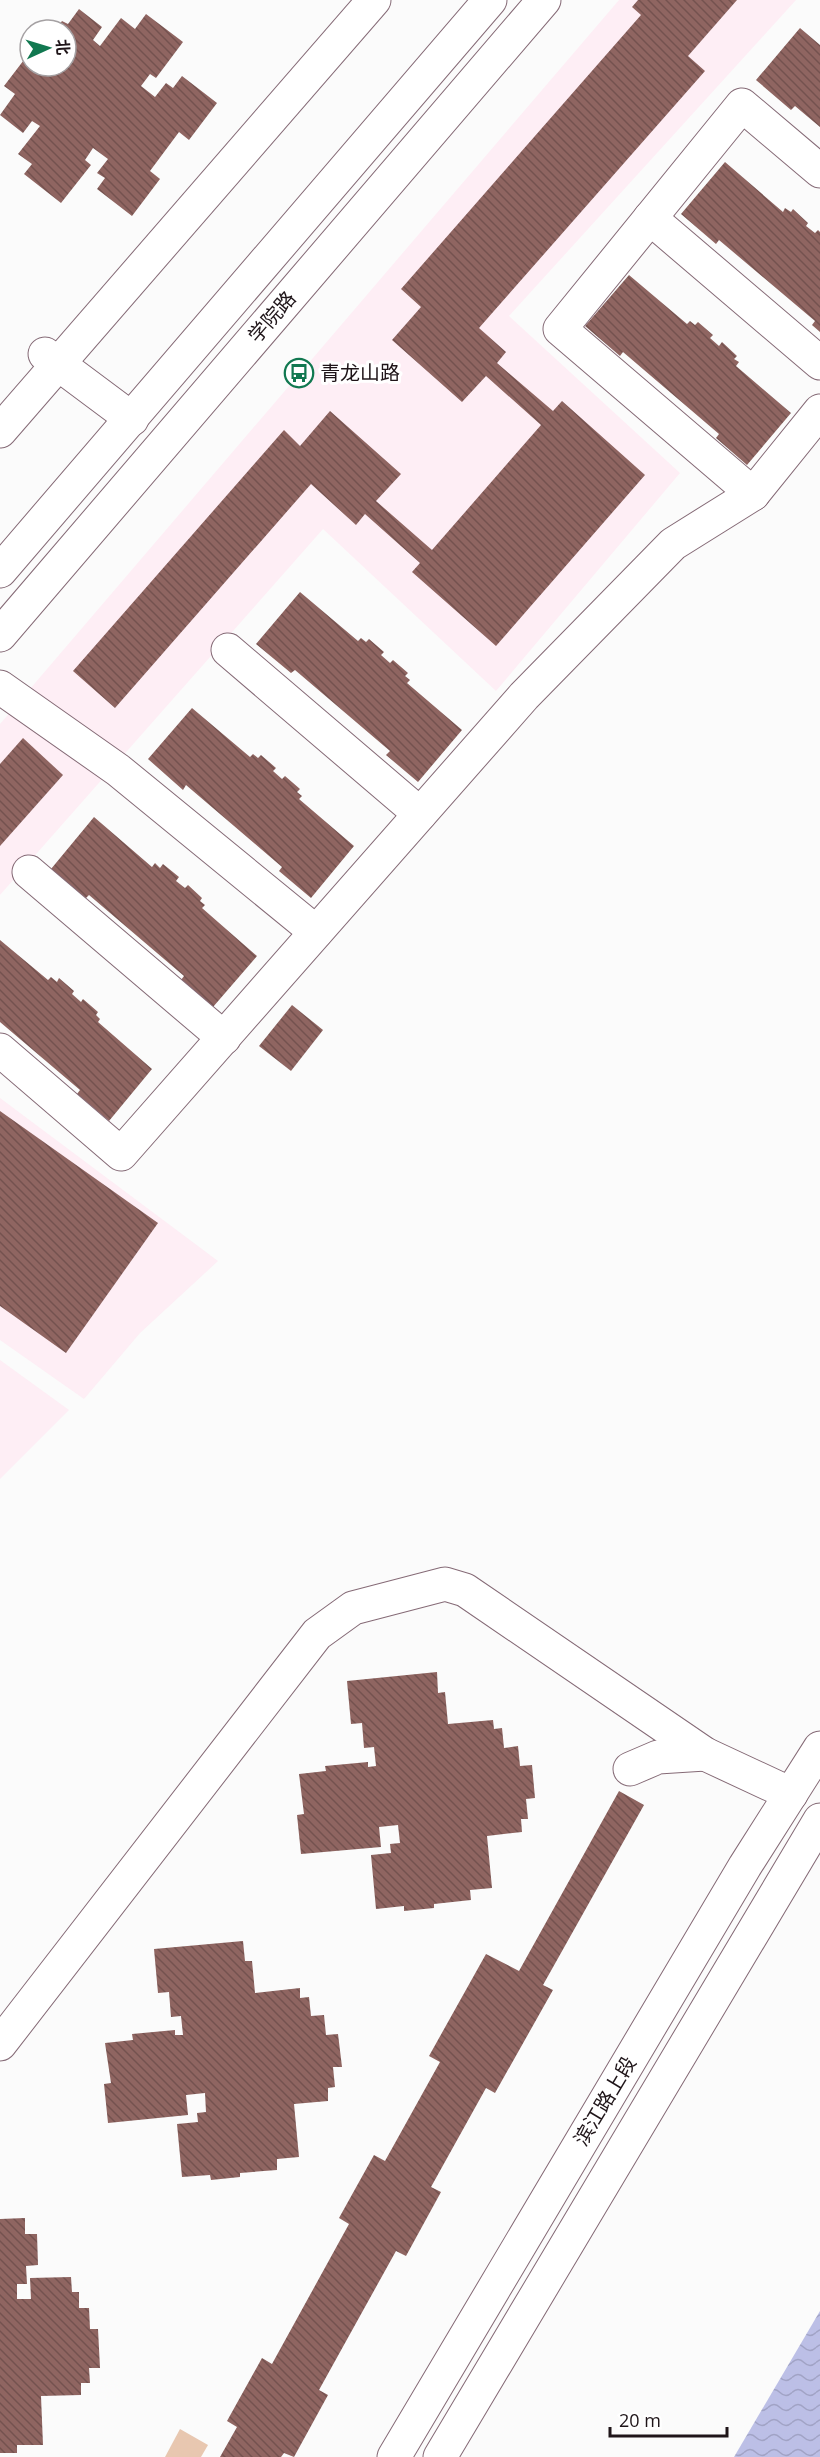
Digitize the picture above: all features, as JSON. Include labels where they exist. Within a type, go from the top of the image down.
[{"type":"street","points":[[0,431],[51,359],[375,0]]},
{"type":"street","name":"学院路","points":[[0,571],[490,0]]},
{"type":"street","name":"学院路","points":[[0,635],[544,0]]},
{"type":"street","points":[[753,494],[560,328],[742,105],[820,171]]},
{"type":"street","points":[[650,218],[820,363]]},
{"type":"street","points":[[51,359],[132,418]]},
{"type":"street","points":[[0,1050],[121,1154],[525,696],[673,544],[753,494],[820,411]]},
{"type":"street","points":[[228,650],[420,814]]},
{"type":"street","points":[[0,687],[118,770],[316,933]]},
{"type":"street","points":[[29,872],[224,1038]]},
{"type":"street","points":[[0,2043],[317,1634],[353,1608],[445,1584],[465,1590],[705,1754],[791,1794]]},
{"type":"street","name":"滨江路上段","points":[[394,2457],[739,1876],[820,1748]]},
{"type":"street","points":[[630,1768],[658,1757],[705,1754]]},
{"type":"street","name":"滨江路上段","points":[[440,2457],[820,1820]]},
{"type":"shaded area","points":[[619,0],[796,0],[509,316],[680,473],[496,691],[323,529],[0,895],[0,724]]},
{"type":"shaded area","points":[[0,1098],[218,1261],[140,1333],[84,1399],[0,1340]]},
{"type":"shaded area","points":[[0,1360],[69,1410],[0,1479]]},
{"type":"shaded area","points":[[180,2429],[208,2445],[201,2457],[165,2457]]},
{"type":"water","points":[[820,2311],[820,2457],[734,2457]]},
{"type":"building","points":[[638,0],[737,0],[688,56],[705,71],[479,328],[506,352],[497,363],[553,411],[562,401],[645,475],[496,646],[412,572],[420,563],[365,514],[356,525],[311,484],[115,708],[73,671],[284,430],[300,446],[330,411],[401,474],[376,501],[432,550],[541,425],[486,376],[462,402],[392,340],[421,307],[401,289],[641,15],[632,7]]},
{"type":"building","points":[[79,9],[102,27],[93,40],[100,46],[121,18],[135,29],[146,14],[183,42],[156,78],[150,74],[141,86],[155,97],[166,83],[173,88],[182,76],[217,103],[189,140],[179,132],[150,171],[160,179],[132,216],[97,189],[105,178],[97,173],[108,159],[93,148],[85,160],[91,165],[61,203],[24,174],[32,164],[18,154],[40,126],[32,121],[23,133],[0,115],[15,94],[4,86],[18,68],[18,78],[78,78],[78,18],[72,18]]},
{"type":"building","points":[[800,28],[820,45],[820,127],[795,106],[791,110],[756,80]]},
{"type":"building","points":[[725,162],[783,212],[785,208],[791,212],[793,209],[808,223],[806,226],[815,233],[818,230],[820,232],[820,332],[812,325],[815,321],[719,240],[716,244],[681,214]]},
{"type":"building","points":[[629,275],[687,324],[690,321],[695,325],[698,322],[713,335],[710,338],[719,346],[722,342],[737,356],[734,359],[739,362],[736,366],[791,413],[747,465],[716,438],[719,434],[623,352],[620,356],[585,326]]},
{"type":"building","points":[[300,592],[358,641],[361,638],[366,642],[369,639],[384,652],[381,655],[390,663],[393,660],[408,673],[405,676],[410,680],[407,683],[462,730],[418,782],[386,755],[390,751],[295,670],[291,673],[256,644]]},
{"type":"building","points":[[192,708],[250,757],[253,754],[258,758],[261,755],[276,768],[273,771],[282,779],[285,776],[300,789],[297,792],[302,796],[299,799],[354,846],[311,898],[279,871],[282,867],[186,785],[183,790],[148,759]]},
{"type":"building","points":[[23,738],[63,775],[0,846],[0,764]]},
{"type":"building","points":[[94,817],[152,867],[155,863],[160,868],[163,864],[179,877],[176,881],[185,888],[188,885],[202,898],[200,901],[205,905],[202,908],[257,956],[213,1007],[181,980],[184,976],[89,895],[85,899],[51,869]]},
{"type":"building","points":[[0,940],[48,980],[51,977],[57,982],[59,978],[74,991],[72,994],[81,1002],[83,999],[98,1012],[96,1015],[100,1019],[98,1022],[152,1069],[109,1121],[77,1094],[80,1090],[0,1022]]},
{"type":"building","points":[[292,1005],[323,1030],[291,1071],[259,1046]]},
{"type":"building","points":[[0,1111],[158,1223],[66,1353],[0,1306]]},
{"type":"building","points":[[437,1672],[438,1693],[445,1692],[448,1724],[493,1720],[494,1729],[502,1728],[504,1748],[518,1746],[520,1766],[532,1765],[535,1798],[526,1799],[528,1819],[521,1819],[522,1832],[487,1836],[492,1888],[470,1890],[471,1900],[434,1904],[434,1908],[404,1911],[404,1906],[376,1909],[371,1855],[391,1853],[390,1844],[400,1843],[398,1825],[379,1827],[381,1847],[301,1854],[297,1815],[304,1814],[299,1774],[326,1771],[325,1766],[368,1762],[368,1767],[376,1766],[374,1747],[364,1748],[362,1723],[351,1724],[347,1681]]},
{"type":"building","points":[[619,1791],[644,1805],[543,1985],[553,1990],[495,2093],[486,2088],[431,2187],[441,2192],[406,2256],[396,2251],[319,2390],[328,2395],[294,2457],[284,2453],[281,2457],[220,2457],[237,2427],[227,2421],[262,2358],[272,2364],[349,2224],[339,2218],[374,2155],[385,2161],[440,2062],[429,2056],[486,1954],[519,1971]]},
{"type":"building","points":[[243,1941],[245,1961],[252,1961],[255,1993],[300,1988],[300,1998],[309,1997],[311,2016],[324,2015],[326,2035],[338,2034],[342,2067],[333,2067],[335,2087],[328,2088],[328,2101],[294,2104],[299,2157],[277,2159],[277,2170],[240,2173],[240,2177],[211,2180],[210,2175],[182,2177],[177,2124],[198,2122],[197,2113],[206,2112],[205,2093],[186,2095],[188,2115],[108,2123],[104,2084],[111,2083],[105,2043],[133,2040],[132,2034],[175,2030],[175,2035],[183,2035],[181,2016],[171,2017],[169,1992],[158,1993],[154,1949]]},
{"type":"building","points":[[25,2218],[25,2234],[37,2234],[38,2265],[26,2266],[27,2284],[17,2284],[17,2299],[31,2299],[30,2278],[71,2277],[72,2292],[79,2292],[79,2308],[89,2308],[90,2329],[98,2329],[100,2368],[89,2368],[90,2383],[81,2383],[81,2395],[41,2396],[43,2445],[17,2445],[17,2453],[0,2453],[0,2219]]},
{"type":"place","name":"青龙山路","points":[[299,373]]}]
